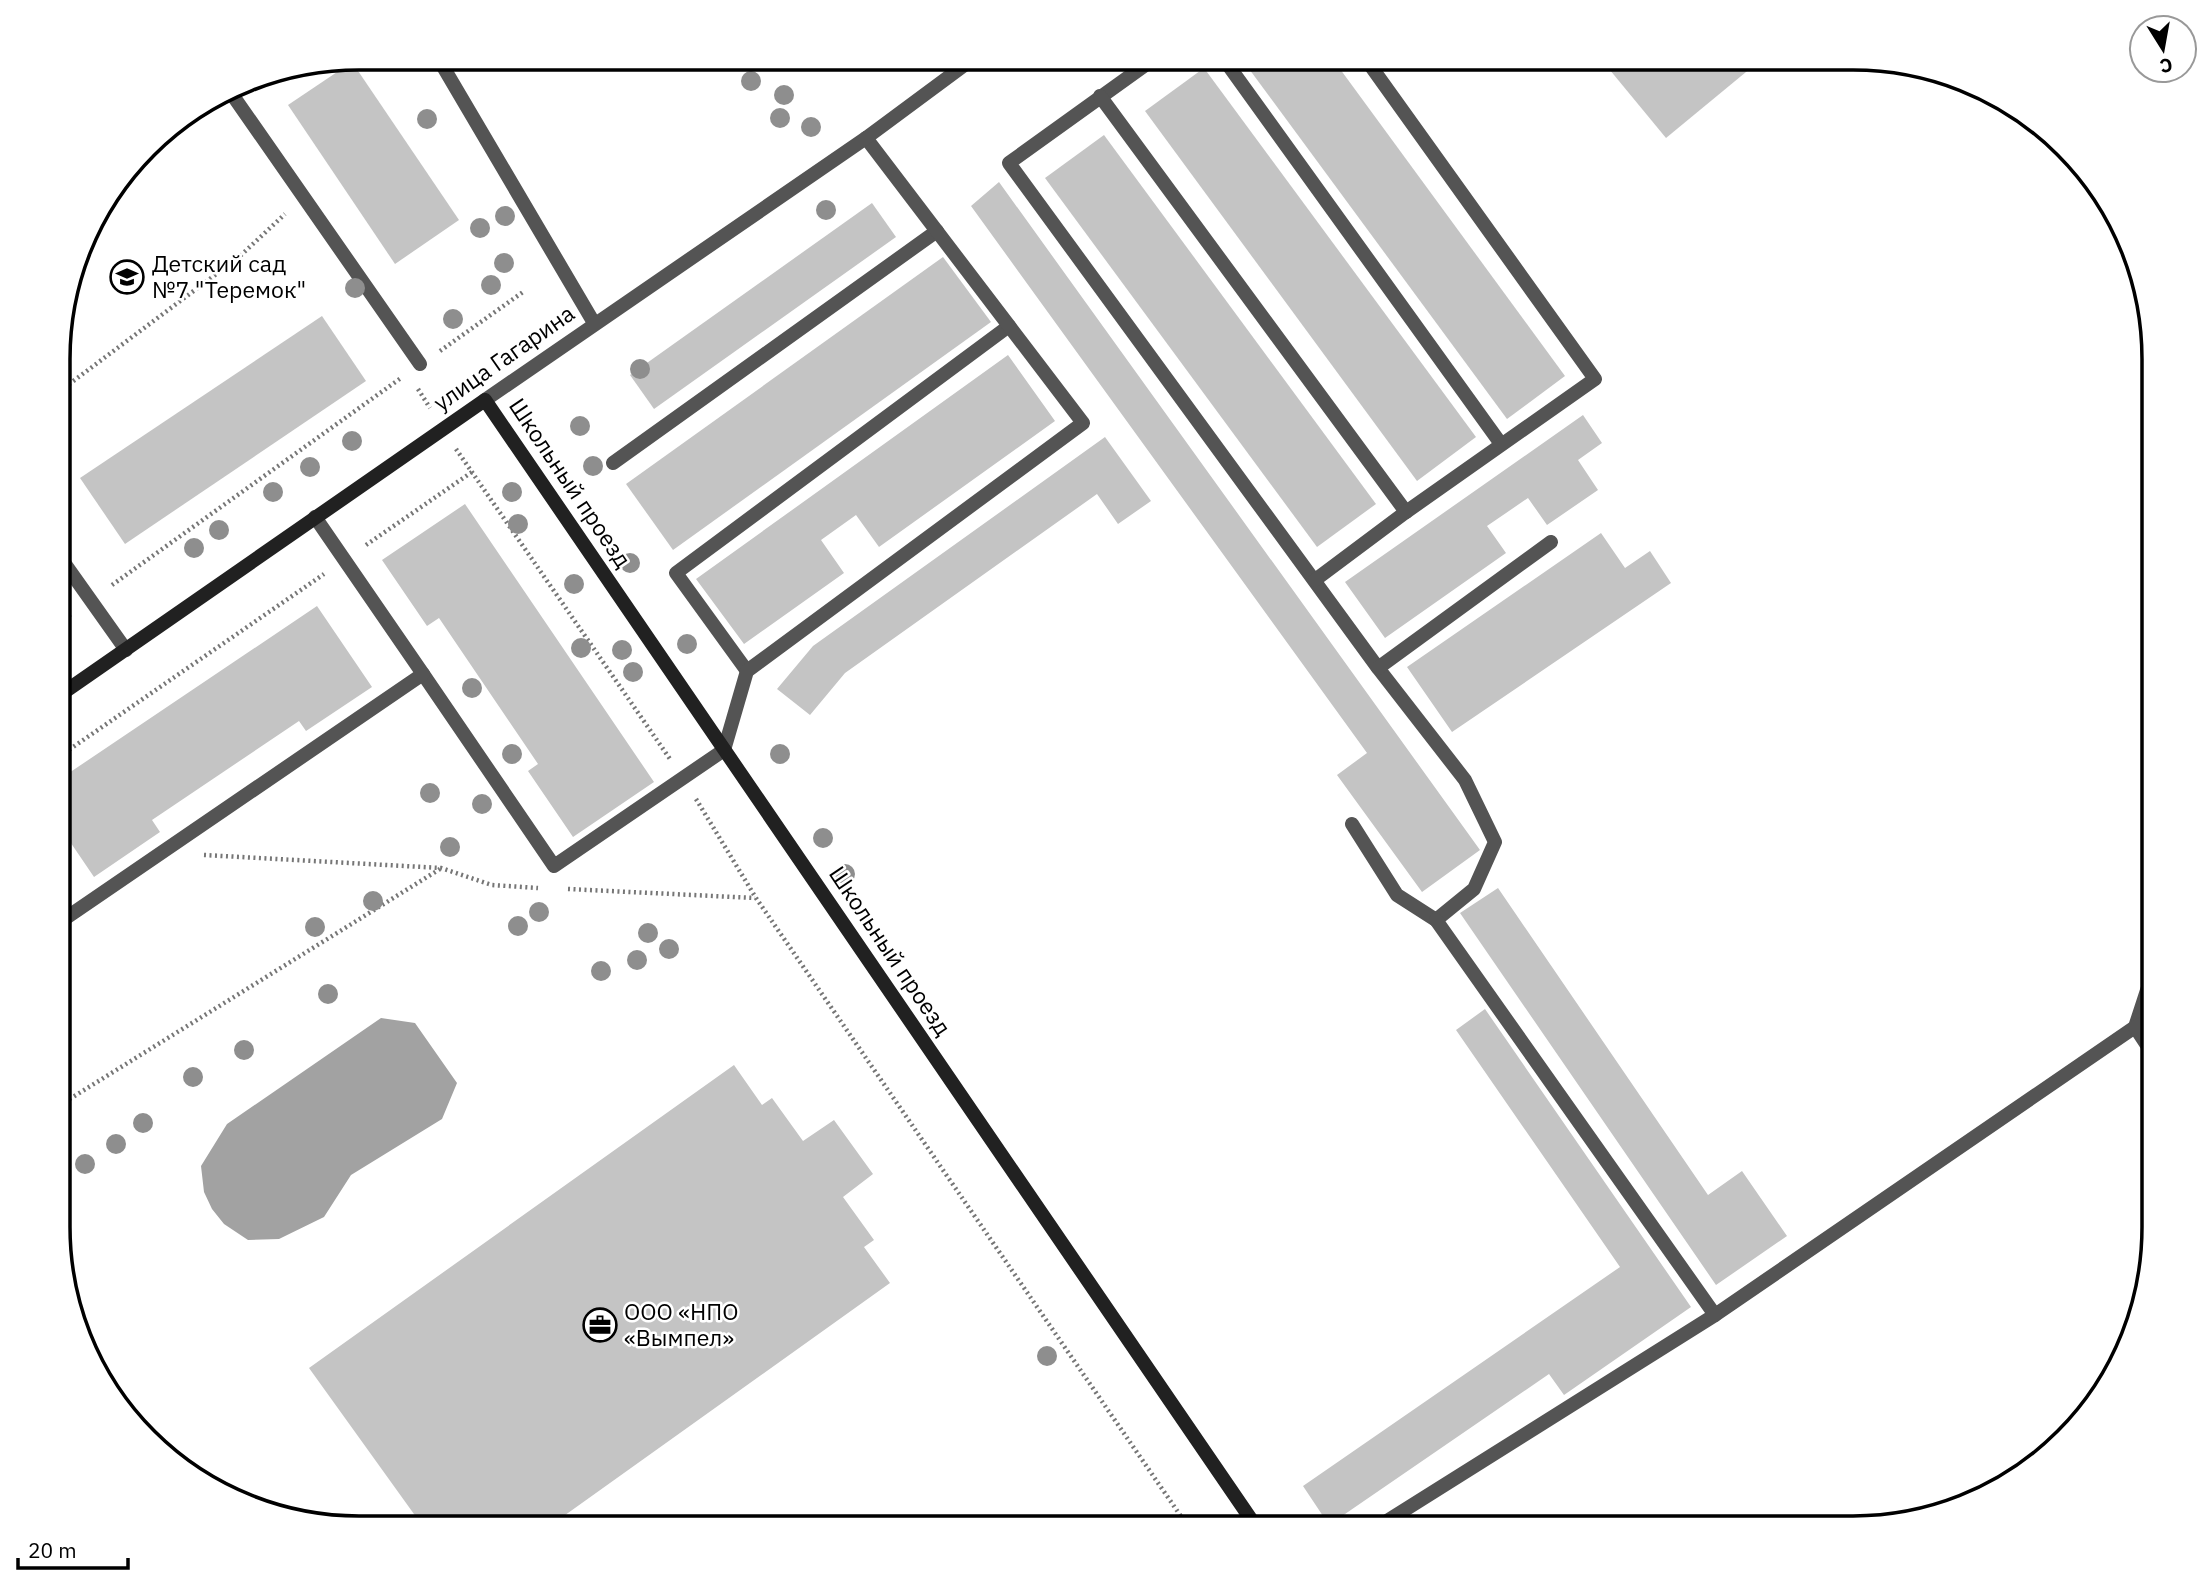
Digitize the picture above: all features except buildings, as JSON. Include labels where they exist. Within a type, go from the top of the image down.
[{"type":"street","points":[[445,70],[594,323]]},
{"type":"street","name":"улица Гагарина","points":[[70,688],[594,323],[866,138],[958,70]]},
{"type":"street","points":[[1138,70],[1009,163],[1378,668],[1465,780],[1495,842],[1474,889],[1436,920]]},
{"type":"street","points":[[1232,70],[1501,444]]},
{"type":"street","points":[[1315,580],[1406,512],[1595,379],[1374,70]]},
{"type":"street","points":[[1100,96],[1406,512]]},
{"type":"street","points":[[235,98],[421,365]]},
{"type":"street","points":[[315,517],[554,866],[724,750],[747,671],[1083,423],[866,138]]},
{"type":"street","points":[[613,463],[937,231]]},
{"type":"street","points":[[747,671],[676,573],[1009,326]]},
{"type":"street","name":"Школьный проезд","points":[[485,400],[1249,1516]]},
{"type":"street","points":[[1378,668],[1550,542]]},
{"type":"street","points":[[70,571],[126,650]]},
{"type":"street","points":[[70,915],[422,674]]},
{"type":"street","points":[[1352,824],[1397,895],[1436,920],[1715,1315]]},
{"type":"street","points":[[2135,1027],[2142,1006]]},
{"type":"street","points":[[1395,1516],[1715,1315],[2142,1024]]},
{"type":"street","points":[[2135,1027],[2142,1038]]},
{"type":"path","points":[[70,384],[239,257],[304,197]]},
{"type":"path","points":[[70,615],[523,292]]},
{"type":"path","points":[[455,447],[683,778],[756,898],[1181,1516]]},
{"type":"path","points":[[70,750],[472,472]]},
{"type":"path","points":[[162,853],[441,868],[492,886],[548,888]]},
{"type":"path","points":[[70,1099],[441,868]]},
{"type":"path","points":[[562,889],[756,898]]},
{"type":"shaded area","points":[[381,1018],[415,1023],[457,1083],[442,1119],[351,1175],[324,1217],[279,1239],[248,1240],[224,1224],[212,1209],[204,1192],[201,1166],[227,1124]]},
{"type":"place","name":"Детский сад №7 \"Теремок\"","points":[[127,277]]},
{"type":"place","name":"ООО «НПО «Вымпел»","points":[[600,1325]]}]
